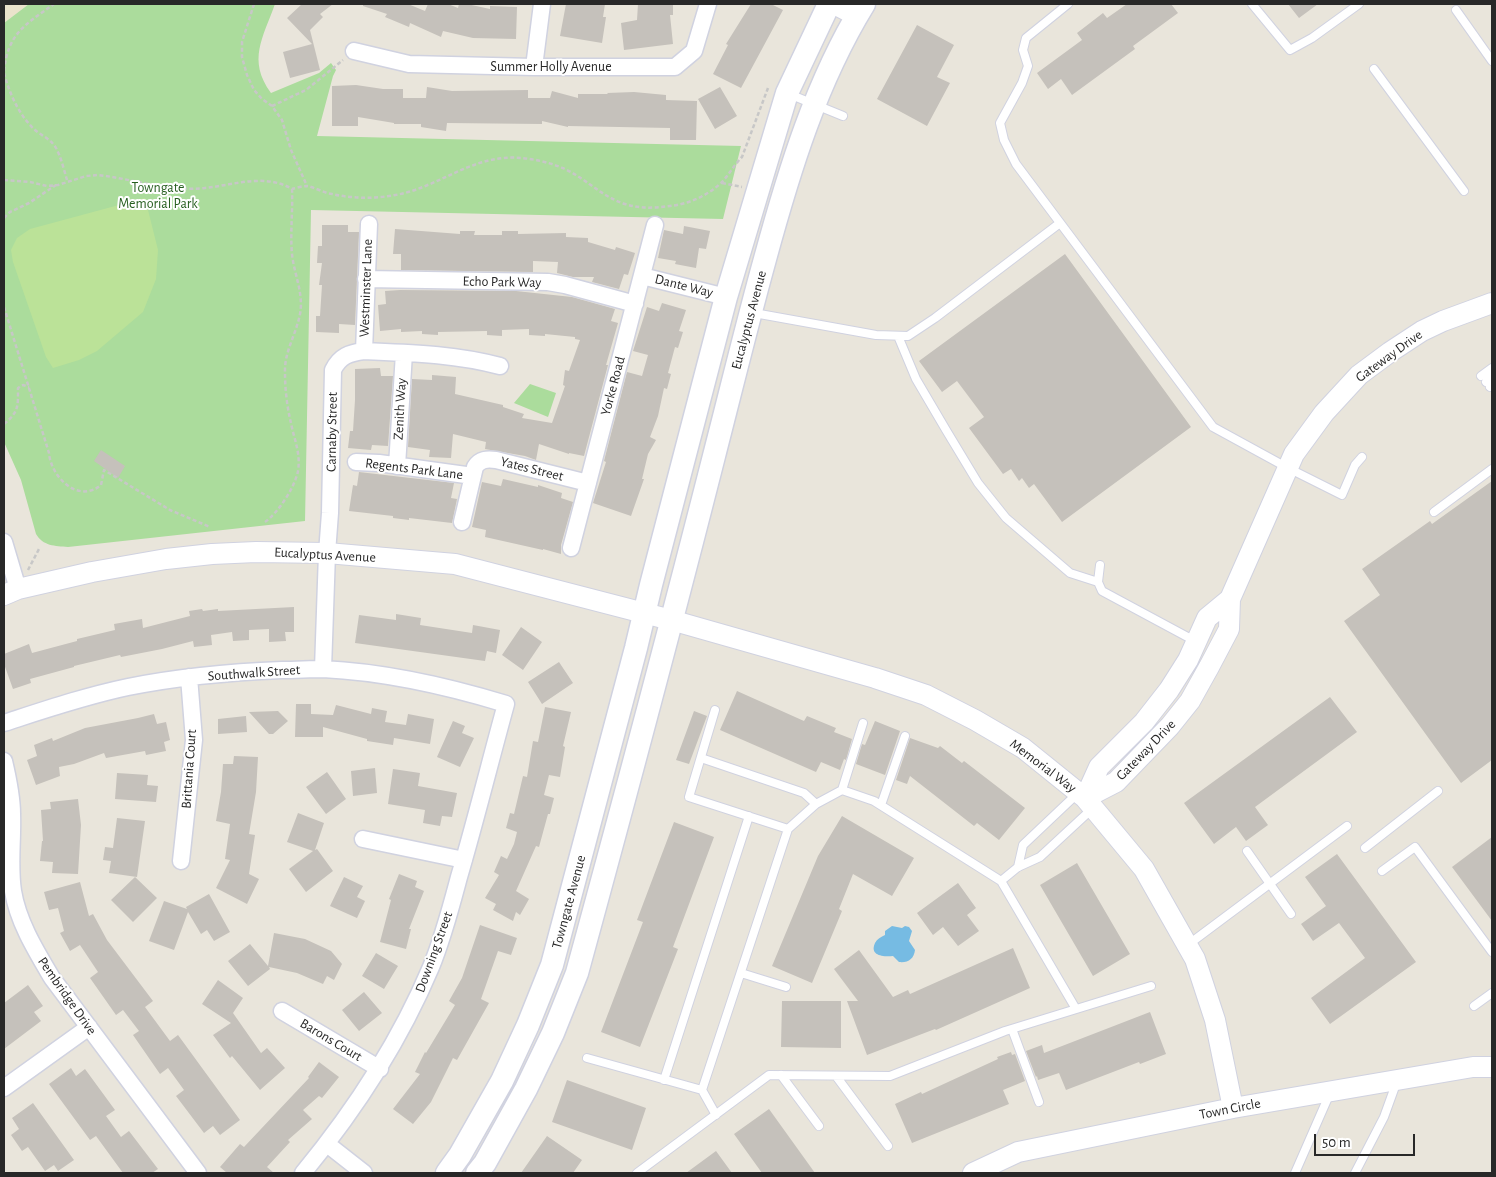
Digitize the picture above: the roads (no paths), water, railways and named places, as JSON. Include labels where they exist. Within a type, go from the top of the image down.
[{"type":"main road","name":"Eucalyptus Avenue","points":[[644,613],[726,296],[762,173],[787,93],[829,4]]},
{"type":"main road","name":"Eucalyptus Avenue","points":[[672,620],[750,312],[781,198],[813,104],[861,10]]},
{"type":"main road","points":[[750,312],[746,289],[767,194],[762,173]]},
{"type":"main road","points":[[726,296],[738,313],[724,372],[733,379]]},
{"type":"main road","name":"Towngate Avenue","points":[[446,1173],[460,1155],[502,1081],[528,1025],[552,965],[596,804],[644,613]]},
{"type":"main road","name":"Towngate Avenue","points":[[478,1173],[526,1089],[553,1033],[577,973],[672,620]]},
{"type":"street","points":[[534,67],[542,4]]},
{"type":"street","name":"Summer Holly Avenue","points":[[354,51],[409,64],[534,67],[675,67],[694,51],[708,4]]},
{"type":"street","points":[[834,4],[861,10]]},
{"type":"street","name":"Westminster Lane","points":[[364,351],[368,224]]},
{"type":"street","name":"Yorke Road","points":[[571,548],[656,225]]},
{"type":"street","name":"Dante Way","points":[[642,276],[726,296]]},
{"type":"street","name":"Echo Park Way","points":[[366,279],[548,282],[635,304]]},
{"type":"street","name":"Gateway Drive","points":[[1085,799],[1116,782],[1170,726],[1190,701],[1229,629],[1230,599],[1294,454],[1324,413],[1359,375],[1422,331],[1443,320],[1492,303]]},
{"type":"street","name":"Carnaby Street","points":[[323,670],[330,513],[333,370],[337,362],[353,352],[364,351],[439,354],[475,359],[500,366]]},
{"type":"street","name":"Zenith Way","points":[[397,466],[404,353]]},
{"type":"street","name":"Yates Street","points":[[462,522],[473,476],[478,463],[486,459],[588,483]]},
{"type":"street","name":"Regents Park Lane","points":[[356,462],[473,476]]},
{"type":"street","points":[[4,542],[11,592]]},
{"type":"street","name":"Eucalyptus Avenue","points":[[11,592],[92,572],[166,559],[239,552],[327,553],[455,564],[672,620]]},
{"type":"street","name":"Gateway Drive","points":[[1085,799],[1099,767],[1144,722],[1170,690],[1188,660],[1207,618],[1230,599]]},
{"type":"street","name":"Memorial Way","points":[[672,620],[875,678],[926,695],[975,720],[1023,748],[1085,799],[1144,869],[1195,959],[1216,1020],[1233,1108]]},
{"type":"street","name":"Southwalk Street","points":[[4,723],[62,704],[127,688],[189,678],[255,671],[323,670],[394,677],[463,691],[506,704]]},
{"type":"street","name":"Brittania Court","points":[[181,861],[194,740],[189,678]]},
{"type":"street","name":"Downing Street","points":[[303,1173],[327,1144],[380,1069],[403,1028],[432,965],[447,922],[506,704]]},
{"type":"street","name":"Pembridge Drive","points":[[4,761],[12,813],[11,864],[8,894],[37,953],[52,978],[198,1173]]},
{"type":"street","points":[[362,839],[464,860]]},
{"type":"street","name":"Barons Court","points":[[282,1011],[380,1069]]},
{"type":"street","points":[[4,1088],[89,1027]]},
{"type":"street","name":"Town Circle","points":[[973,1173],[998,1165],[1018,1152],[1233,1108],[1397,1079],[1474,1067],[1492,1067]]},
{"type":"street","points":[[327,1144],[364,1173]]},
{"type":"lane","points":[[1068,4],[1026,38],[1023,50],[1028,66],[1022,84],[1000,123],[1004,140],[1016,164],[1213,427],[1342,495],[1355,465],[1362,457]]},
{"type":"lane","points":[[1252,4],[1290,50],[1312,38],[1359,4]]},
{"type":"lane","points":[[1456,10],[1492,61]]},
{"type":"lane","points":[[1374,69],[1464,191]]},
{"type":"lane","points":[[787,93],[842,116]]},
{"type":"lane","points":[[750,312],[876,335],[908,336],[936,318],[1060,223]]},
{"type":"lane","points":[[898,336],[916,379],[946,430],[978,483],[1006,518],[1070,573],[1098,582]]},
{"type":"lane","points":[[1488,381],[1492,368]]},
{"type":"lane","points":[[1434,512],[1492,468]]},
{"type":"lane","points":[[1100,565],[1098,582],[1102,591],[1196,642]]},
{"type":"lane","points":[[715,710],[689,797],[788,829]]},
{"type":"lane","points":[[702,1090],[788,829],[816,804],[842,790],[863,723]]},
{"type":"lane","points":[[881,805],[905,736]]},
{"type":"lane","points":[[701,758],[804,793],[816,804]]},
{"type":"lane","points":[[842,790],[881,805],[1001,881],[1076,1009]]},
{"type":"lane","points":[[1365,848],[1438,791]]},
{"type":"lane","points":[[1018,867],[1022,845],[1085,799]]},
{"type":"lane","points":[[1001,881],[1018,867],[1040,857],[1085,799]]},
{"type":"lane","points":[[664,1080],[749,816]]},
{"type":"lane","points":[[1187,945],[1347,826]]},
{"type":"lane","points":[[1382,871],[1414,847],[1492,952]]},
{"type":"lane","points":[[1247,851],[1291,914]]},
{"type":"lane","points":[[741,973],[786,987]]},
{"type":"lane","points":[[640,1172],[769,1076],[890,1076],[1012,1029],[1151,986]]},
{"type":"lane","points":[[1474,1006],[1492,994]]},
{"type":"lane","points":[[1012,1029],[1039,1102]]},
{"type":"lane","points":[[587,1058],[702,1090],[716,1115]]},
{"type":"lane","points":[[781,1076],[819,1126]]},
{"type":"lane","points":[[836,1076],[888,1146]]},
{"type":"lane","points":[[1356,1173],[1384,1117],[1397,1079]]},
{"type":"lane","points":[[1295,1173],[1331,1091]]},
{"type":"water","points":[[892,926],[909,927],[912,931],[909,941],[915,950],[912,958],[908,961],[899,962],[893,956],[878,955],[874,951],[876,942]]},
{"type":"park label","name":"Towngate Memorial Park","points":[[158,196]]}]
